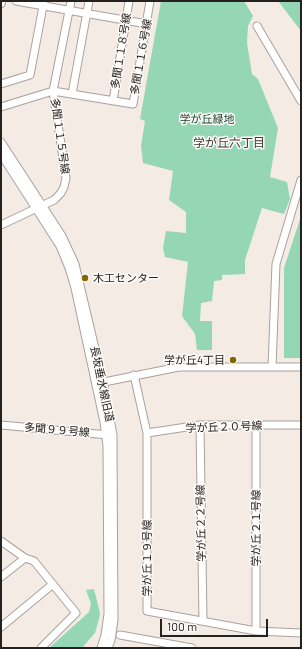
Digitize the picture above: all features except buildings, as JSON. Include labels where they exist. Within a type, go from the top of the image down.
[{"type":"street","points":[[16,1],[43,3],[69,10],[146,24]]},
{"type":"street","name":"多聞１１５号線","points":[[1,225],[54,200],[61,193],[66,178],[53,91],[71,1]]},
{"type":"street","points":[[72,94],[89,1]]},
{"type":"street","name":"多聞１１８号線","points":[[113,101],[129,1]]},
{"type":"street","name":"多聞１１６号線","points":[[53,91],[133,104],[150,1]]},
{"type":"street","points":[[1,84],[30,75],[43,3]]},
{"type":"street","points":[[257,26],[301,101]]},
{"type":"street","points":[[1,107],[53,91]]},
{"type":"street","name":"長坂垂水線旧道","points":[[1,142],[60,246],[69,268],[99,383],[109,435],[114,600],[114,620],[111,640],[104,647]]},
{"type":"street","name":"長坂垂水線旧道","points":[[1,154],[39,208]]},
{"type":"street","points":[[272,367],[276,264],[301,180]]},
{"type":"street","points":[[99,383],[179,367],[301,367]]},
{"type":"street","name":"学が丘１９号線","points":[[134,375],[147,433],[147,611],[256,631],[301,633]]},
{"type":"street","name":"多聞９９号線","points":[[1,425],[109,435]]},
{"type":"street","name":"学が丘２１号線","points":[[256,425],[256,631]]},
{"type":"street","name":"学が丘２０号線","points":[[147,433],[200,426],[301,425]]},
{"type":"street","name":"学が丘２２号線","points":[[200,426],[203,621]]},
{"type":"street","name":"長坂垂水線旧道","points":[[104,647],[108,614],[109,435]]},
{"type":"street","points":[[1,541],[25,558],[34,561],[76,613],[41,648]]},
{"type":"street","points":[[1,577],[25,558]]},
{"type":"street","points":[[1,627],[53,584]]},
{"type":"street","points":[[120,635],[192,648]]},
{"type":"street","points":[[95,648],[104,647]]},
{"type":"green space","name":"学が丘緑地","points":[[161,1],[244,1],[253,16],[248,26],[247,43],[252,74],[258,79],[278,128],[270,177],[287,182],[290,199],[284,214],[262,208],[245,260],[245,274],[222,275],[222,280],[214,281],[212,301],[201,303],[200,321],[212,321],[212,350],[197,350],[195,334],[182,316],[188,262],[165,257],[163,248],[166,231],[186,233],[186,212],[169,200],[173,171],[143,163],[141,146],[145,121],[140,119]]},
{"type":"green space","points":[[278,1],[301,1],[301,31]]},
{"type":"green space","points":[[301,216],[301,358],[284,358],[284,268]]},
{"type":"green space","points":[[94,589],[100,613],[95,633],[82,648],[49,648],[89,612],[91,604],[86,590]]},
{"type":"place","name":"木工センター","points":[[85,278]]},
{"type":"place","name":"学が丘4丁目","points":[[233,360]]},
{"type":"district","name":"学が丘六丁目","points":[[229,143]]}]
